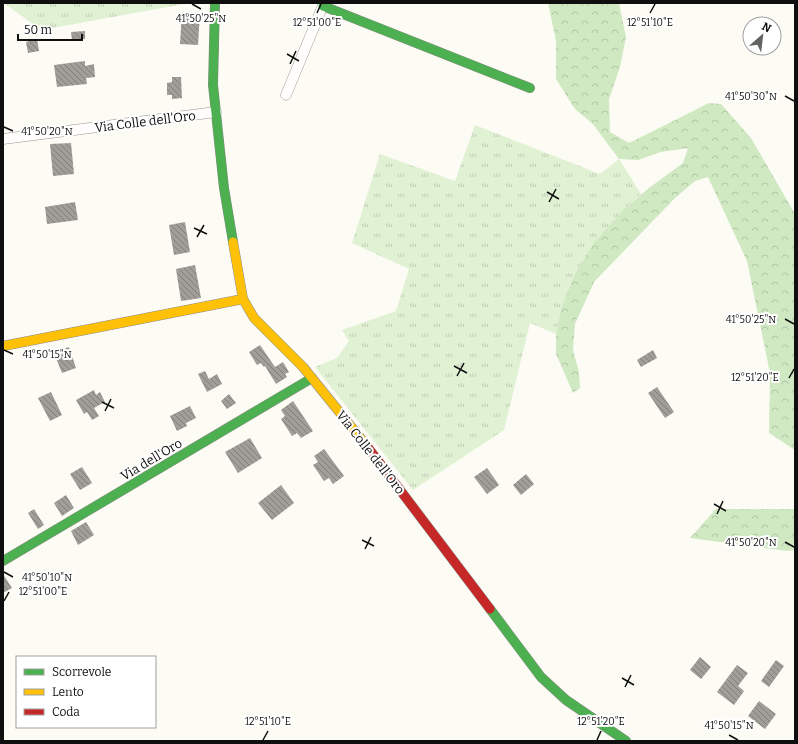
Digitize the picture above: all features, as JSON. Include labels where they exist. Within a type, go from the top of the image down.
[{"type":"street","name":"Via Colle dell'Oro","points":[[215,3],[213,84],[224,188],[239,284],[243,299],[254,318],[312,378],[346,419],[541,677],[557,693],[576,708],[626,741]]},
{"type":"street","points":[[286,95],[323,4],[530,88]]},
{"type":"street","name":"Via Colle dell'Oro","points":[[3,139],[216,112]]},
{"type":"street","points":[[3,346],[243,299]]},
{"type":"street","name":"Via dell'Oro","points":[[3,561],[312,378]]},
{"type":"green space","points":[[4,3],[190,3],[41,30]]},
{"type":"green space","points":[[548,3],[619,3],[626,37],[620,67],[609,99],[610,132],[629,143],[709,103],[721,104],[751,138],[795,214],[795,450],[769,433],[770,373],[747,261],[708,177],[695,181],[675,198],[594,282],[575,324],[573,350],[579,372],[580,388],[573,393],[556,354],[556,334],[561,309],[575,274],[593,244],[624,209],[683,163],[688,148],[661,152],[638,160],[619,159],[593,124],[575,109],[556,79],[556,41]]},
{"type":"green space","points":[[475,125],[600,174],[619,159],[641,194],[624,209],[561,309],[556,334],[530,323],[504,430],[413,490],[315,367],[337,358],[349,341],[342,330],[396,311],[409,269],[352,243],[380,154],[455,181]]},
{"type":"green space","points":[[716,509],[795,509],[795,550],[787,551],[690,538]]},
{"type":"building","points":[[182,12],[200,13],[198,45],[180,44]]},
{"type":"building","points":[[85,31],[85,39],[72,40],[71,32]]},
{"type":"building","points":[[37,39],[39,51],[28,53],[26,42]]},
{"type":"building","points":[[85,61],[85,66],[94,64],[95,77],[86,78],[87,84],[57,87],[54,65]]},
{"type":"building","points":[[172,77],[181,77],[182,98],[172,99],[172,95],[167,95],[167,83],[172,82]]},
{"type":"building","points":[[71,143],[74,174],[53,176],[50,144]]},
{"type":"building","points":[[75,202],[78,220],[47,224],[45,207]]},
{"type":"building","points":[[185,222],[190,252],[174,255],[169,225]]},
{"type":"building","points":[[195,265],[201,298],[181,301],[176,269]]},
{"type":"building","points":[[260,345],[275,367],[283,362],[289,372],[285,374],[287,377],[276,384],[265,366],[264,367],[261,363],[257,365],[249,352]]},
{"type":"building","points":[[69,347],[76,368],[62,373],[54,353]]},
{"type":"building","points":[[653,350],[657,358],[641,367],[637,360]]},
{"type":"building","points":[[205,371],[209,379],[217,374],[222,384],[207,392],[198,374]]},
{"type":"building","points":[[657,387],[674,412],[665,418],[648,393]]},
{"type":"building","points":[[94,390],[96,395],[100,392],[105,402],[94,408],[99,416],[92,420],[87,412],[84,414],[76,400]]},
{"type":"building","points":[[51,392],[62,415],[50,421],[38,398]]},
{"type":"building","points":[[229,394],[236,403],[227,409],[221,401]]},
{"type":"building","points":[[293,401],[313,431],[301,438],[297,433],[292,436],[281,419],[285,416],[281,410]]},
{"type":"building","points":[[190,406],[196,418],[186,423],[187,426],[177,431],[170,416]]},
{"type":"building","points":[[250,438],[262,458],[238,473],[225,452]]},
{"type":"building","points":[[324,449],[344,476],[333,484],[329,478],[324,481],[313,465],[318,462],[314,456]]},
{"type":"building","points":[[82,467],[92,483],[80,490],[70,474]]},
{"type":"building","points":[[487,468],[499,485],[487,494],[474,477]]},
{"type":"building","points":[[526,474],[534,484],[521,495],[513,485]]},
{"type":"building","points":[[281,485],[294,503],[272,520],[258,503]]},
{"type":"building","points":[[66,495],[74,508],[62,516],[54,503]]},
{"type":"building","points":[[34,509],[44,525],[38,529],[28,513]]},
{"type":"building","points":[[86,522],[94,535],[78,545],[71,531]]},
{"type":"building","points":[[3,574],[12,588],[3,593]]},
{"type":"building","points":[[700,657],[711,667],[701,679],[690,670]]},
{"type":"building","points":[[776,660],[784,666],[769,687],[761,681]]},
{"type":"building","points":[[737,665],[748,673],[738,686],[744,691],[734,705],[717,692]]},
{"type":"building","points":[[759,701],[776,714],[765,729],[748,716]]},
{"type":"traffic: fast","points":[[215,3],[213,85],[224,188],[233,242]]},
{"type":"traffic: fast","points":[[323,6],[530,88]]},
{"type":"traffic: fast","points":[[3,561],[312,378]]},
{"type":"traffic: fast","points":[[490,609],[541,677],[566,700],[626,741]]},
{"type":"traffic: slow","points":[[233,242],[243,299],[254,318],[303,367],[366,445]]},
{"type":"traffic: slow","points":[[3,346],[243,299]]},
{"type":"traffic: jam","points":[[366,445],[490,609]]}]
